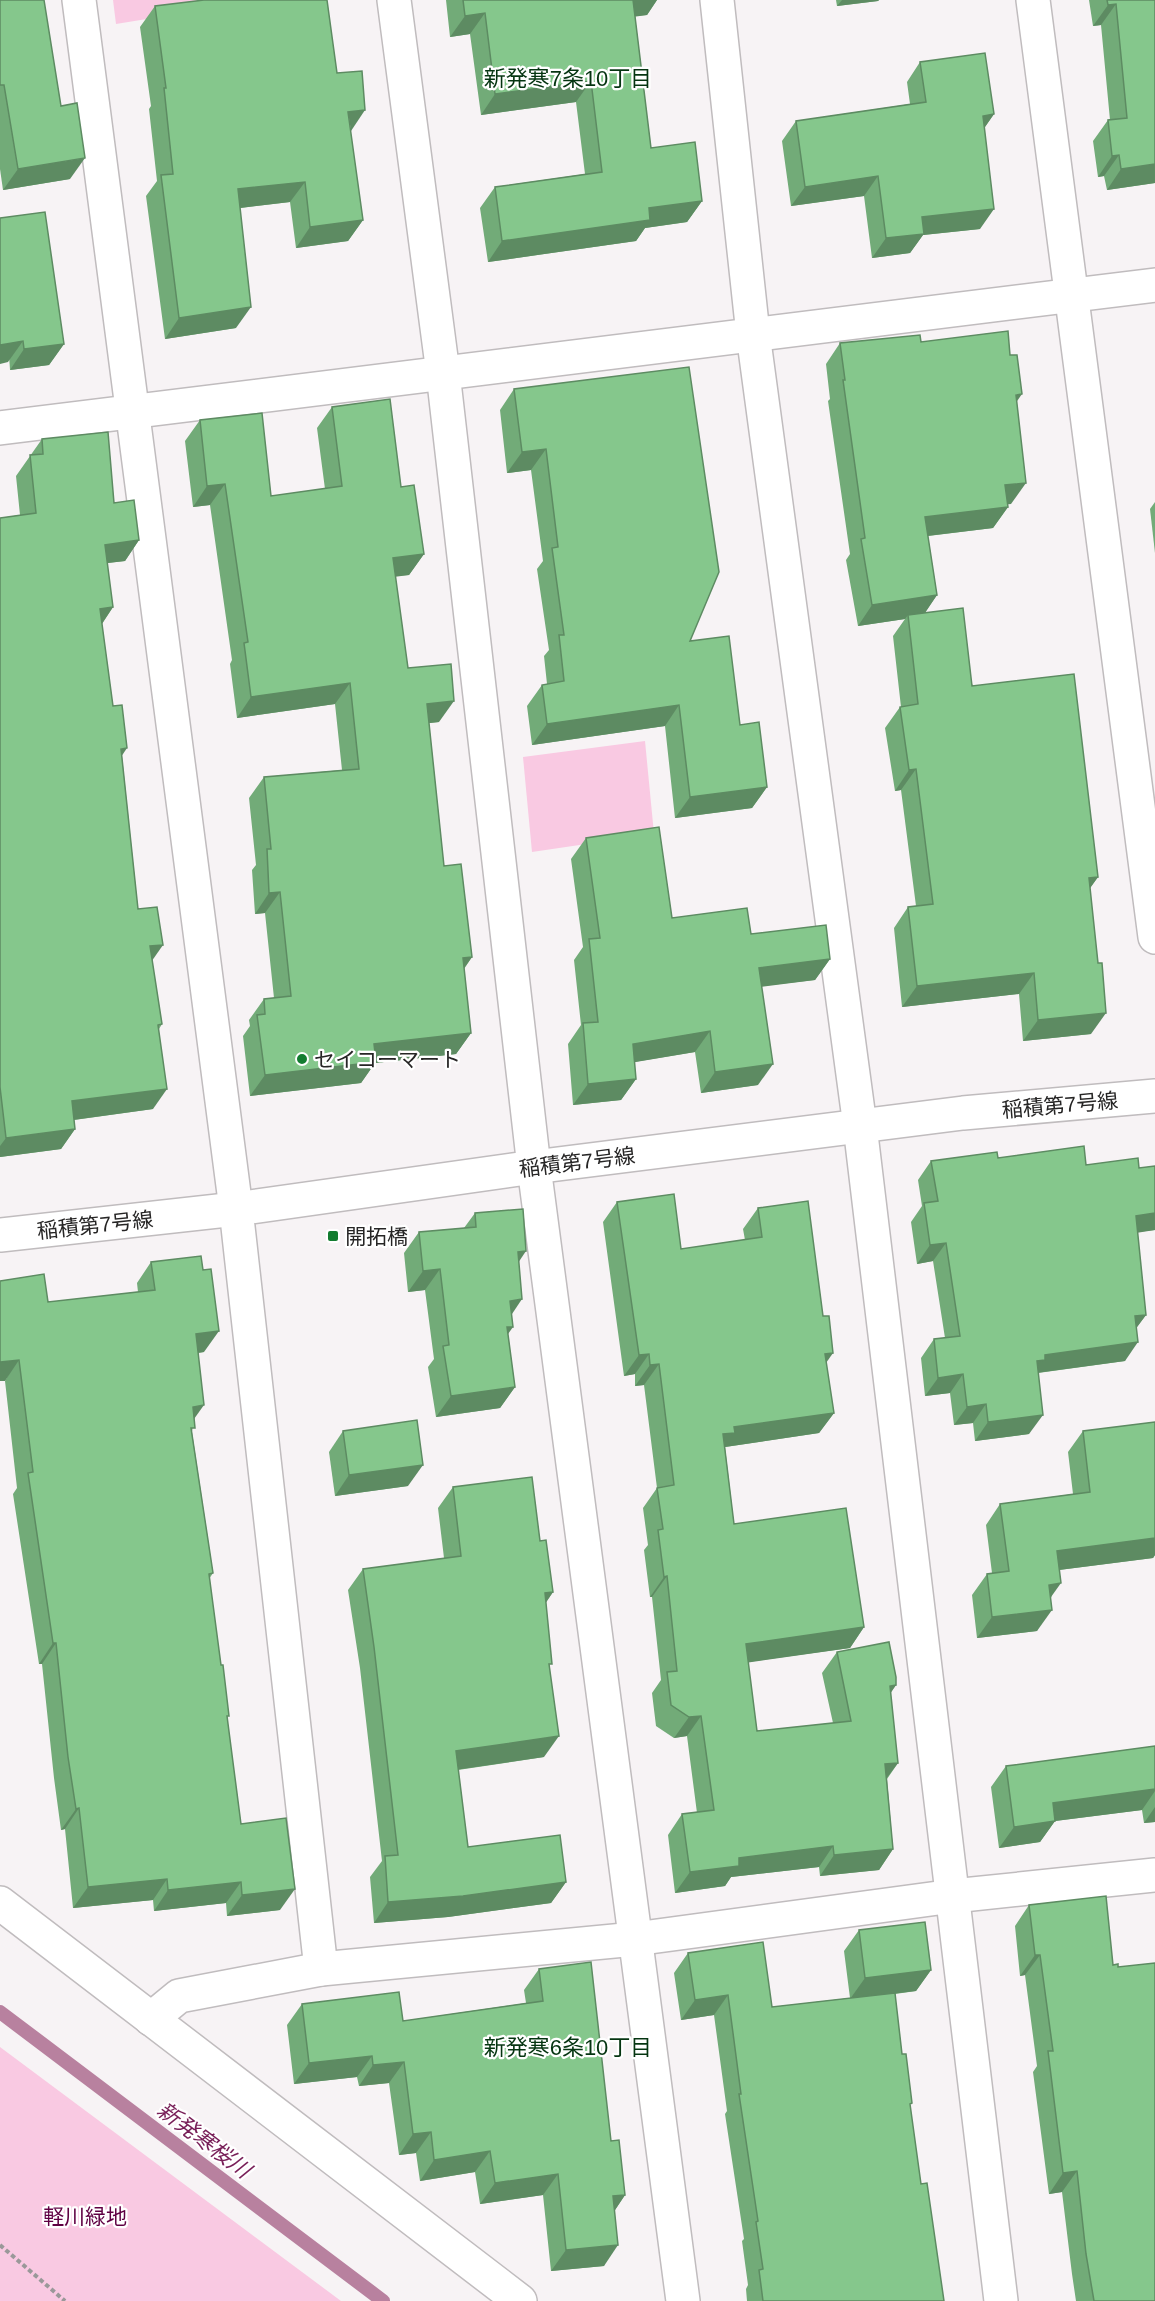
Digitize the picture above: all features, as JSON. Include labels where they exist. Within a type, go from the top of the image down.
[{"type":"street","points":[[79,0],[236,1209],[321,1970]]},
{"type":"street","points":[[394,0],[443,373],[534,1167],[682,2301]]},
{"type":"street","points":[[717,0],[753,334],[860,1126],[1001,2301]]},
{"type":"street","points":[[1033,0],[1155,937]]},
{"type":"street","points":[[0,428],[1155,285]]},
{"type":"street","name":"稲積第7号線","points":[[0,1235],[236,1209],[534,1167],[963,1113],[1155,1096]]},
{"type":"street","points":[[151,2019],[179,1996],[321,1970],[635,1939],[953,1896],[1155,1875]]},
{"type":"street","points":[[0,1903],[520,2301]]},
{"type":"path","points":[[0,2245],[65,2301]]},
{"type":"green space","points":[[113,0],[263,0],[116,24]]},
{"type":"green space","points":[[645,741],[654,834],[532,852],[523,757]]},
{"type":"green space","name":"軽川緑地","points":[[0,2047],[341,2301],[0,2301]]},
{"type":"building","points":[[0,0],[44,0],[61,106],[77,103],[85,158],[18,169],[4,85],[0,85]]},
{"type":"building","points":[[204,0],[327,0],[337,73],[362,71],[365,110],[348,112],[363,220],[310,227],[305,182],[238,189],[251,307],[179,318],[161,175],[173,174],[164,88],[166,88],[155,6]]},
{"type":"building","points":[[463,0],[633,0],[651,148],[695,142],[702,201],[649,208],[650,220],[502,241],[495,187],[602,172],[591,81],[495,94],[485,13],[465,16]]},
{"type":"building","points":[[1107,0],[1155,0],[1155,164],[1121,169],[1119,155],[1112,156],[1108,120],[1127,118],[1116,4],[1108,5]]},
{"type":"building","points":[[985,53],[994,114],[983,116],[994,209],[922,217],[924,234],[886,238],[878,176],[805,187],[796,121],[926,102],[920,62]]},
{"type":"building","points":[[45,212],[64,344],[24,349],[23,341],[0,345],[0,218]]},
{"type":"building","points":[[1008,331],[1010,355],[1017,355],[1022,394],[1016,395],[1026,483],[1005,485],[1008,507],[925,517],[937,595],[872,605],[861,539],[865,538],[840,343],[920,335],[921,342]]},
{"type":"building","points":[[689,367],[719,572],[690,641],[729,636],[740,725],[759,722],[767,787],[690,797],[679,705],[547,724],[542,685],[564,681],[559,635],[564,635],[552,548],[558,547],[546,449],[522,452],[514,389]]},
{"type":"building","points":[[390,399],[401,487],[414,485],[424,554],[393,558],[408,668],[451,664],[454,701],[427,704],[444,866],[461,864],[472,957],[463,958],[471,1033],[374,1044],[376,1062],[265,1075],[257,1015],[265,1014],[264,999],[291,996],[280,892],[269,893],[267,849],[271,849],[264,777],[359,769],[350,683],[251,697],[244,643],[248,642],[225,484],[207,486],[200,420],[262,413],[271,496],[342,486],[332,407]]},
{"type":"building","points":[[108,432],[114,503],[134,500],[139,540],[105,545],[113,607],[100,609],[113,706],[122,705],[127,748],[121,749],[138,909],[157,907],[163,945],[150,946],[162,1024],[158,1025],[167,1089],[72,1101],[75,1129],[6,1138],[0,1087],[0,518],[36,513],[30,455],[43,454],[42,439]]},
{"type":"building","points":[[963,608],[972,686],[1074,674],[1098,877],[1089,878],[1098,963],[1102,963],[1106,1013],[1038,1020],[1034,973],[917,986],[908,907],[933,904],[916,769],[909,770],[900,707],[918,704],[908,615]]},
{"type":"building","points":[[659,827],[672,918],[747,908],[751,934],[826,925],[830,959],[759,968],[773,1064],[715,1072],[710,1031],[633,1044],[636,1079],[588,1084],[583,1023],[598,1022],[589,939],[600,938],[586,838]]},
{"type":"building","points":[[1084,1146],[1086,1165],[1138,1158],[1139,1168],[1155,1166],[1155,1213],[1136,1216],[1146,1315],[1135,1316],[1138,1342],[1045,1355],[1045,1360],[1037,1361],[1043,1415],[988,1422],[986,1404],[967,1407],[963,1374],[938,1378],[934,1339],[960,1336],[946,1243],[930,1245],[924,1203],[938,1201],[931,1161],[997,1152],[998,1158]]},
{"type":"building","points":[[674,1194],[681,1249],[762,1237],[758,1208],[808,1201],[823,1316],[829,1316],[833,1353],[825,1354],[834,1413],[734,1427],[735,1433],[723,1434],[734,1524],[846,1508],[864,1627],[746,1644],[757,1731],[851,1721],[837,1652],[889,1642],[896,1677],[896,1685],[890,1686],[898,1763],[885,1764],[893,1849],[834,1855],[833,1846],[739,1858],[739,1866],[690,1872],[682,1814],[714,1810],[701,1716],[689,1717],[671,1705],[667,1672],[677,1671],[667,1576],[664,1577],[658,1530],[663,1529],[657,1488],[674,1485],[659,1364],[650,1365],[649,1354],[639,1355],[617,1202]]},
{"type":"building","points":[[523,1209],[526,1251],[518,1252],[522,1299],[510,1301],[513,1327],[507,1327],[515,1387],[451,1396],[443,1346],[449,1345],[440,1269],[423,1271],[419,1232],[476,1227],[475,1213]]},
{"type":"building","points":[[201,1256],[203,1270],[211,1269],[219,1331],[196,1334],[204,1405],[193,1407],[195,1428],[191,1428],[213,1573],[209,1574],[221,1665],[223,1665],[241,1824],[286,1818],[295,1889],[242,1895],[241,1882],[168,1890],[167,1879],[88,1887],[79,1808],[76,1809],[68,1757],[56,1643],[53,1643],[28,1473],[33,1472],[19,1360],[0,1362],[0,1281],[44,1274],[48,1302],[155,1290],[151,1262]]},
{"type":"building","points":[[417,1420],[423,1465],[349,1475],[343,1431]]},
{"type":"building","points":[[1155,1422],[1155,1538],[1057,1551],[1061,1583],[1049,1585],[1052,1610],[992,1617],[987,1574],[1009,1571],[1000,1504],[1090,1492],[1083,1431]]},
{"type":"building","points":[[532,1477],[540,1541],[546,1540],[553,1592],[545,1593],[552,1664],[549,1664],[559,1736],[456,1751],[468,1847],[560,1835],[566,1882],[463,1896],[388,1902],[385,1856],[398,1855],[363,1569],[461,1556],[453,1487]]},
{"type":"building","points":[[1155,1746],[1155,1789],[1053,1803],[1055,1821],[1014,1827],[1006,1766]]},
{"type":"building","points":[[1106,1896],[1113,1965],[1118,1964],[1118,1967],[1155,1963],[1155,2301],[1094,2301],[1086,2254],[1077,2171],[1063,2173],[1048,2051],[1053,2051],[1040,1955],[1035,1955],[1029,1905]]},
{"type":"building","points":[[925,1922],[931,1970],[865,1978],[859,1930]]},
{"type":"building","points":[[763,1942],[772,2007],[895,1993],[902,2054],[906,2054],[921,2184],[927,2183],[944,2301],[763,2301],[759,2270],[763,2269],[756,2222],[758,2221],[739,2094],[741,2094],[728,1995],[695,2000],[688,1953]]},
{"type":"building","points":[[591,1962],[611,2141],[619,2140],[625,2195],[613,2196],[618,2245],[566,2250],[558,2174],[495,2183],[490,2151],[434,2160],[431,2132],[413,2134],[404,2062],[373,2065],[372,2056],[309,2063],[302,2004],[399,1992],[403,2021],[543,2001],[539,1969]]},
{"type":"waterway","name":"新発寒桜川","points":[[0,2012],[383,2301]]},
{"type":"place","name":"セイコーマート","points":[[302,1059]]},
{"type":"place","name":"開拓橋","points":[[333,1236]]},
{"type":"district","name":"新発寒7条10丁目","points":[[568,78]]},
{"type":"district","name":"新発寒6条10丁目","points":[[568,2047]]}]
